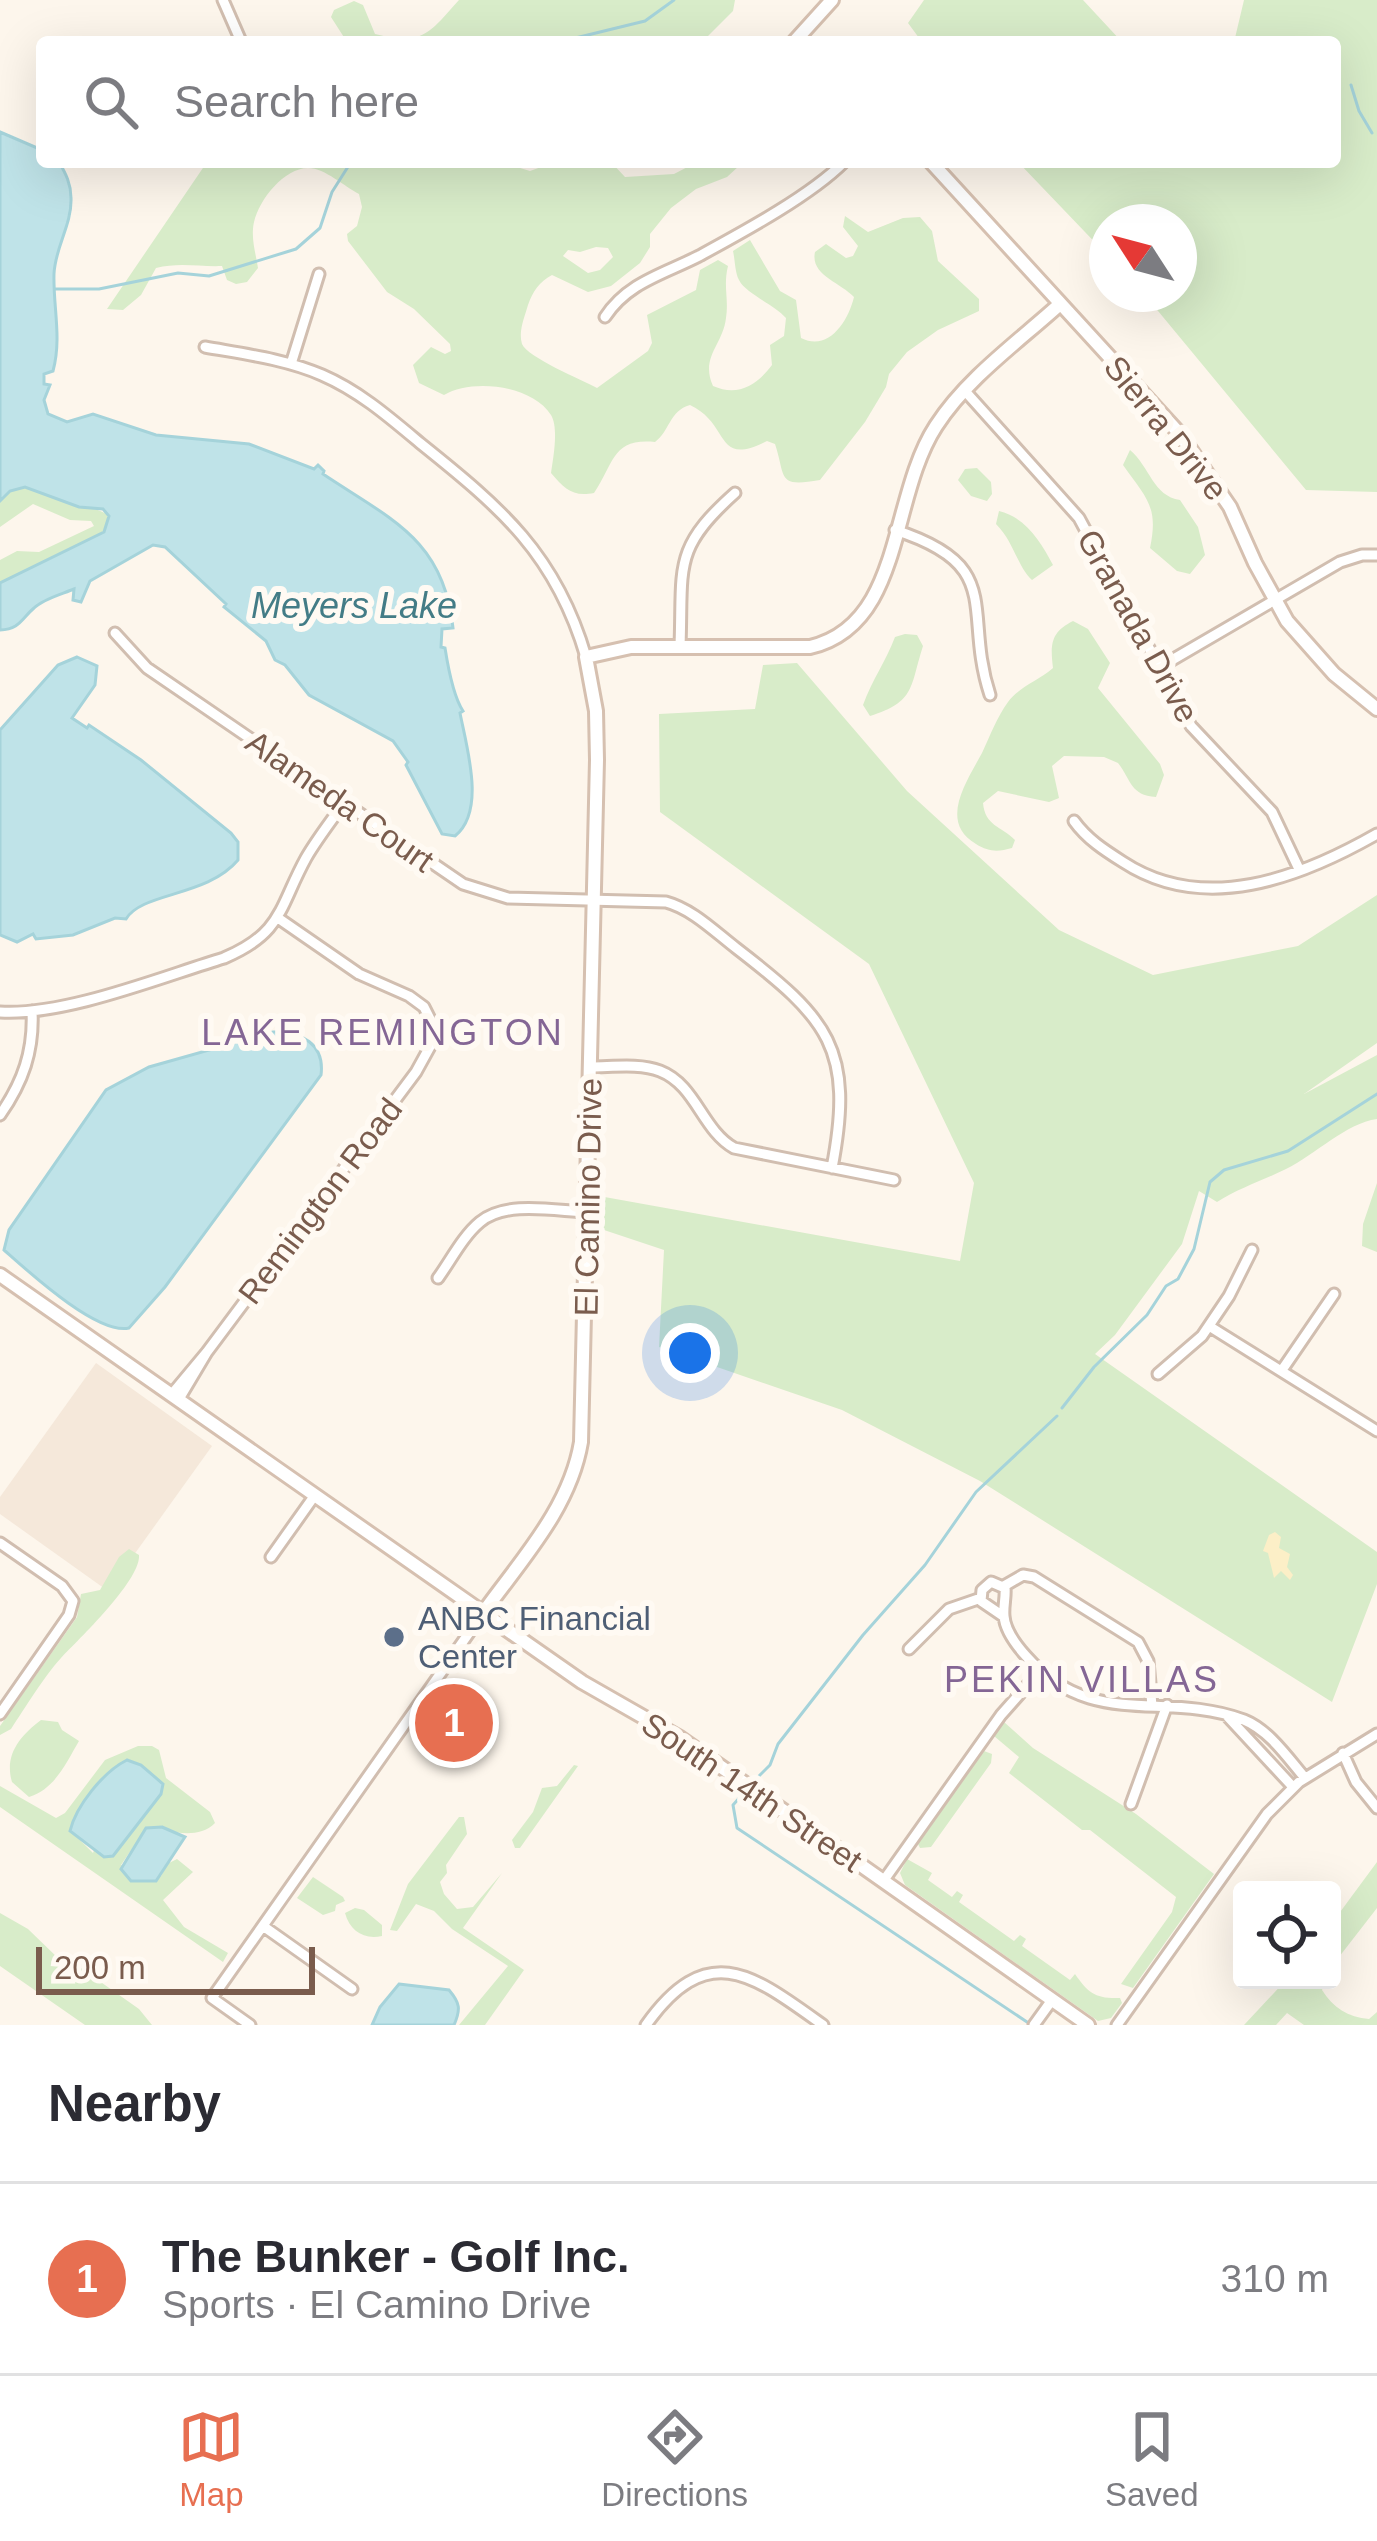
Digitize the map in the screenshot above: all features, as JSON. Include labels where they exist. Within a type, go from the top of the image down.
[{"type":"street","points":[[223,0],[239,36]]},
{"type":"street","points":[[799,36],[832,0]]},
{"type":"street","points":[[605,317],[628,290],[712,249],[837,168]]},
{"type":"street","name":"Sierra Drive","points":[[936,168],[1205,467],[1231,507],[1275,601],[1320,660],[1377,710]]},
{"type":"street","points":[[291,364],[319,274]]},
{"type":"street","points":[[586,657],[622,648],[801,648],[840,636],[875,600],[924,446],[964,392],[1060,304]]},
{"type":"street","name":"El Camino Drive","points":[[205,347],[291,364],[328,378],[363,398],[506,514],[555,577],[586,657],[597,724],[578,1460],[560,1504],[212,1999],[250,2025]]},
{"type":"street","name":"Granada Drive","points":[[964,392],[1078,518],[1197,734],[1272,812],[1299,869]]},
{"type":"street","points":[[680,646],[688,546],[702,524],[735,493]]},
{"type":"street","points":[[895,530],[943,548],[973,586],[980,609],[981,663],[990,695]]},
{"type":"street","points":[[1160,667],[1340,562],[1377,555]]},
{"type":"street","name":"Alameda Court","points":[[116,633],[147,668],[449,876],[478,891],[508,898],[666,902],[682,907],[801,1000],[823,1031],[841,1082],[842,1110],[832,1168]]},
{"type":"street","points":[[0,1012],[32,1011],[224,958],[247,947],[278,918],[304,862],[344,802]]},
{"type":"street","points":[[1074,821],[1096,845],[1133,868],[1179,887],[1237,889],[1299,869],[1377,834]]},
{"type":"street","name":"Remington Road","points":[[175,1396],[432,1043],[432,1023],[424,1007],[358,974],[278,918]]},
{"type":"street","points":[[0,1114],[26,1069],[32,1011]]},
{"type":"street","points":[[591,1067],[658,1070],[682,1085],[727,1144],[894,1180]]},
{"type":"street","points":[[438,1278],[476,1226],[491,1215],[511,1210],[587,1212]]},
{"type":"street","points":[[1158,1374],[1209,1326],[1252,1250]]},
{"type":"street","name":"South 14th Street","points":[[0,1275],[587,1685],[680,1738],[1088,2025]]},
{"type":"street","points":[[1282,1370],[1334,1294]]},
{"type":"street","points":[[1209,1326],[1377,1431]]},
{"type":"street","points":[[271,1557],[315,1495]]},
{"type":"street","points":[[0,1543],[72,1597],[69,1616],[4,1698],[0,1714]]},
{"type":"street","points":[[981,1598],[991,1582],[1004,1586],[1023,1575],[1034,1577],[1138,1642],[1148,1660],[1152,1706]]},
{"type":"street","points":[[1004,1586],[1004,1616],[1018,1648],[1040,1671],[1084,1698],[1117,1706],[1199,1707],[1241,1719],[1266,1735],[1305,1778]]},
{"type":"street","points":[[981,1598],[1004,1616]]},
{"type":"street","points":[[909,1649],[949,1609],[981,1598]]},
{"type":"street","points":[[884,1880],[1000,1715],[1040,1671]]},
{"type":"street","points":[[1131,1804],[1167,1705]]},
{"type":"street","points":[[1228,1717],[1293,1787]]},
{"type":"street","points":[[1117,2025],[1267,1814],[1305,1778],[1377,1733]]},
{"type":"street","points":[[1343,1754],[1356,1782],[1377,1808]]},
{"type":"street","points":[[263,1926],[352,1989]]},
{"type":"street","points":[[646,2025],[689,1980],[724,1971],[763,1983],[823,2025]]},
{"type":"street","points":[[1034,2025],[1052,2000]]},
{"type":"shaded area","points":[[96,1363],[212,1446],[108,1591],[0,1514],[0,1497]]},
{"type":"green space","points":[[459,0],[735,0],[733,11],[708,36],[418,36]]},
{"type":"green space","points":[[924,0],[1083,0],[1116,36],[918,36],[908,23]]},
{"type":"green space","points":[[1244,0],[1377,0],[1377,492],[1306,490],[1159,312],[1197,312],[1197,204],[1089,204],[1089,236],[1024,168],[1341,168],[1341,36],[1235,36]]},
{"type":"green space","points":[[354,1],[363,5],[375,34],[390,36],[343,36],[331,17],[334,10]]},
{"type":"green space","points":[[203,168],[308,168],[279,181],[264,200],[253,229],[258,268],[247,282],[227,280],[222,266],[156,268],[141,295],[123,310],[107,309]]},
{"type":"green space","points":[[308,168],[617,168],[625,177],[674,174],[686,168],[737,168],[671,208],[650,234],[650,247],[640,263],[611,286],[588,292],[552,275],[534,291],[522,324],[522,344],[544,362],[597,388],[648,351],[652,343],[647,315],[696,290],[700,270],[718,260],[728,266],[727,311],[709,367],[713,386],[739,389],[760,378],[772,365],[770,345],[784,336],[786,318],[739,280],[733,251],[750,240],[780,291],[796,300],[801,338],[828,338],[842,325],[854,297],[821,272],[815,252],[826,244],[846,258],[853,256],[858,246],[843,227],[845,216],[868,232],[903,218],[920,217],[932,231],[938,261],[979,299],[979,311],[938,330],[907,352],[889,374],[865,422],[820,480],[789,481],[775,444],[730,446],[712,422],[690,405],[678,412],[655,442],[622,448],[594,493],[580,494],[551,473],[553,421],[542,405],[501,387],[470,387],[444,395],[419,383],[413,365],[431,347],[445,354],[451,351],[450,344],[414,309],[387,292],[348,241],[362,207],[359,194]],"holes":[[[596,247],[608,248],[613,257],[600,270],[588,273],[563,256],[568,250]]]},
{"type":"green space","points":[[1130,450],[1164,493],[1180,500],[1198,527],[1205,555],[1190,574],[1177,571],[1150,548],[1151,512],[1123,465]]},
{"type":"green space","points":[[977,468],[991,482],[987,501],[971,496],[958,480],[965,469]]},
{"type":"green space","points":[[25,487],[109,516],[104,532],[0,583],[0,560],[17,551],[39,552],[94,526],[91,521],[70,520],[33,504],[0,527],[0,501],[10,491]]},
{"type":"green space","points":[[999,511],[1024,525],[1053,565],[1032,580],[996,524]]},
{"type":"green space","points":[[1073,621],[1088,629],[1110,663],[1098,688],[1160,764],[1164,775],[1156,797],[1136,790],[1118,763],[1104,757],[1064,756],[1052,766],[1059,798],[1049,802],[998,791],[983,803],[990,821],[1015,840],[1012,848],[985,849],[965,835],[959,824],[963,788],[1004,708],[1053,668],[1054,640]]},
{"type":"green space","points":[[917,635],[923,646],[913,682],[896,705],[870,716],[863,705],[895,637]]},
{"type":"green space","points":[[797,663],[907,791],[1059,930],[1153,975],[1298,946],[1377,895],[1377,1043],[1304,1094],[1377,1055],[1377,1119],[1217,1202],[1199,1191],[1182,1244],[1115,1335],[1095,1354],[1377,1552],[1377,1584],[1332,1702],[980,1481],[842,1410],[659,1347],[664,1250],[598,1228],[599,1196],[960,1261],[974,1183],[869,964],[660,812],[659,714],[755,709],[763,665]]},
{"type":"green space","points":[[1377,1183],[1377,1252],[1362,1246],[1363,1224]]},
{"type":"green space","points":[[129,1549],[139,1555],[130,1579],[55,1665],[11,1729],[0,1735],[0,1726],[77,1617],[81,1594],[100,1590]]},
{"type":"green space","points":[[41,1720],[58,1722],[79,1741],[53,1782],[29,1797],[12,1782],[10,1763],[20,1740]]},
{"type":"green space","points":[[1004,1722],[1033,1748],[1136,1814],[1214,1874],[1133,1988],[1121,1984],[1172,1912],[1176,1897],[1009,1773],[1019,1757],[994,1736]]},
{"type":"green space","points":[[138,1746],[152,1746],[159,1750],[166,1778],[210,1812],[215,1823],[200,1832],[146,1828],[121,1865],[161,1876],[167,1864],[177,1859],[193,1872],[163,1900],[184,1927],[228,1953],[223,1962],[0,1807],[0,1786],[56,1818],[65,1813],[105,1760]],"holes":[[[127,1760],[93,1853],[71,1831],[74,1821],[100,1781]]]},
{"type":"green space","points":[[984,1751],[992,1754],[991,1763],[931,1847],[920,1848],[918,1844]]},
{"type":"green space","points":[[578,1766],[520,1848],[515,1848],[512,1840],[533,1812],[542,1788],[557,1786]]},
{"type":"green space","points":[[459,1817],[464,1817],[467,1834],[446,1865],[447,1873],[440,1882],[444,1894],[457,1909],[473,1907],[502,1873],[463,1928],[524,1970],[485,2025],[459,2025],[508,1966],[452,1929],[434,1911],[416,1904],[397,1931],[390,1930],[408,1884]]},
{"type":"green space","points":[[907,1859],[932,1873],[928,1880],[952,1897],[957,1891],[963,1895],[959,1902],[1014,1941],[1020,1935],[1026,1939],[1022,1946],[1070,1980],[1075,1974],[1093,1994],[1120,1998],[1122,2003],[1111,2018],[1098,2021],[905,1885],[900,1873]]},
{"type":"green space","points":[[1377,1862],[1377,1908],[1341,1954],[1341,1911]]},
{"type":"green space","points":[[313,1877],[343,1897],[345,1901],[335,1911],[323,1915],[297,1898]]},
{"type":"green space","points":[[355,1908],[382,1925],[382,1936],[369,1937],[354,1929],[345,1913]]},
{"type":"green space","points":[[0,1913],[28,1929],[61,1961],[78,1966],[139,2009],[152,2025],[85,2025],[0,1966]]},
{"type":"green space","points":[[1278,1989],[1322,1989],[1348,2014],[1369,2019],[1377,2012],[1377,2025],[1304,2025],[1287,2013],[1276,2025],[1244,2025]]},
{"type":"sand","points":[[1275,1532],[1281,1537],[1279,1548],[1290,1554],[1290,1580],[1281,1571],[1274,1578],[1268,1553],[1263,1551]]},
{"type":"water","name":"Meyers Lake","points":[[0,132],[36,147],[36,168],[62,168],[70,188],[71,208],[54,274],[56,359],[53,371],[44,374],[44,384],[50,385],[44,400],[48,414],[67,422],[93,414],[156,435],[249,444],[314,469],[318,465],[323,474],[410,534],[426,552],[448,598],[453,628],[442,629],[441,647],[463,711],[470,761],[472,796],[464,825],[455,836],[442,834],[393,741],[309,695],[285,665],[275,660],[266,641],[224,607],[165,547],[153,545],[90,581],[81,602],[73,600],[74,589],[42,602],[16,626],[0,630],[0,583],[104,532],[109,516],[103,509],[79,507],[25,487],[10,491],[0,501]]},
{"type":"water","points":[[77,657],[97,666],[95,685],[72,718],[141,760],[231,833],[238,842],[238,860],[210,881],[146,904],[126,919],[115,918],[73,935],[36,939],[33,934],[17,942],[0,935],[0,730],[58,665]]},
{"type":"water","points":[[273,1032],[309,1042],[319,1055],[321,1075],[165,1287],[129,1328],[115,1328],[82,1312],[4,1250],[9,1230],[106,1090],[149,1067]]},
{"type":"water","points":[[127,1760],[141,1765],[163,1784],[161,1794],[113,1856],[104,1857],[70,1831],[92,1791]]},
{"type":"water","points":[[162,1827],[185,1837],[156,1881],[131,1881],[121,1869],[146,1828]]},
{"type":"water","points":[[399,1984],[449,1990],[458,2006],[454,2025],[372,2025]]},
{"type":"waterway","points":[[584,36],[645,21],[674,0]]},
{"type":"waterway","points":[[1351,85],[1372,133]]},
{"type":"waterway","points":[[55,289],[99,289],[178,273],[209,276],[296,249],[320,228],[332,192],[347,168]]},
{"type":"waterway","points":[[1062,1408],[1094,1367],[1147,1315],[1166,1286],[1178,1279],[1194,1249],[1210,1182],[1224,1170],[1288,1151],[1377,1094]]},
{"type":"waterway","points":[[759,1776],[770,1765],[778,1744],[925,1565],[976,1492],[1057,1416]]},
{"type":"waterway","points":[[741,1796],[733,1805],[737,1828],[1027,2022]]},
{"type":"place","name":"ANBC Financial Center","points":[[394,1637]]},
{"type":"place","name":"The Bunker - Golf Inc.","points":[[454,1723]]},
{"type":"district","name":"LAKE REMINGTON","points":[[383,1032]]},
{"type":"district","name":"PEKIN VILLAS","points":[[1082,1679]]}]
